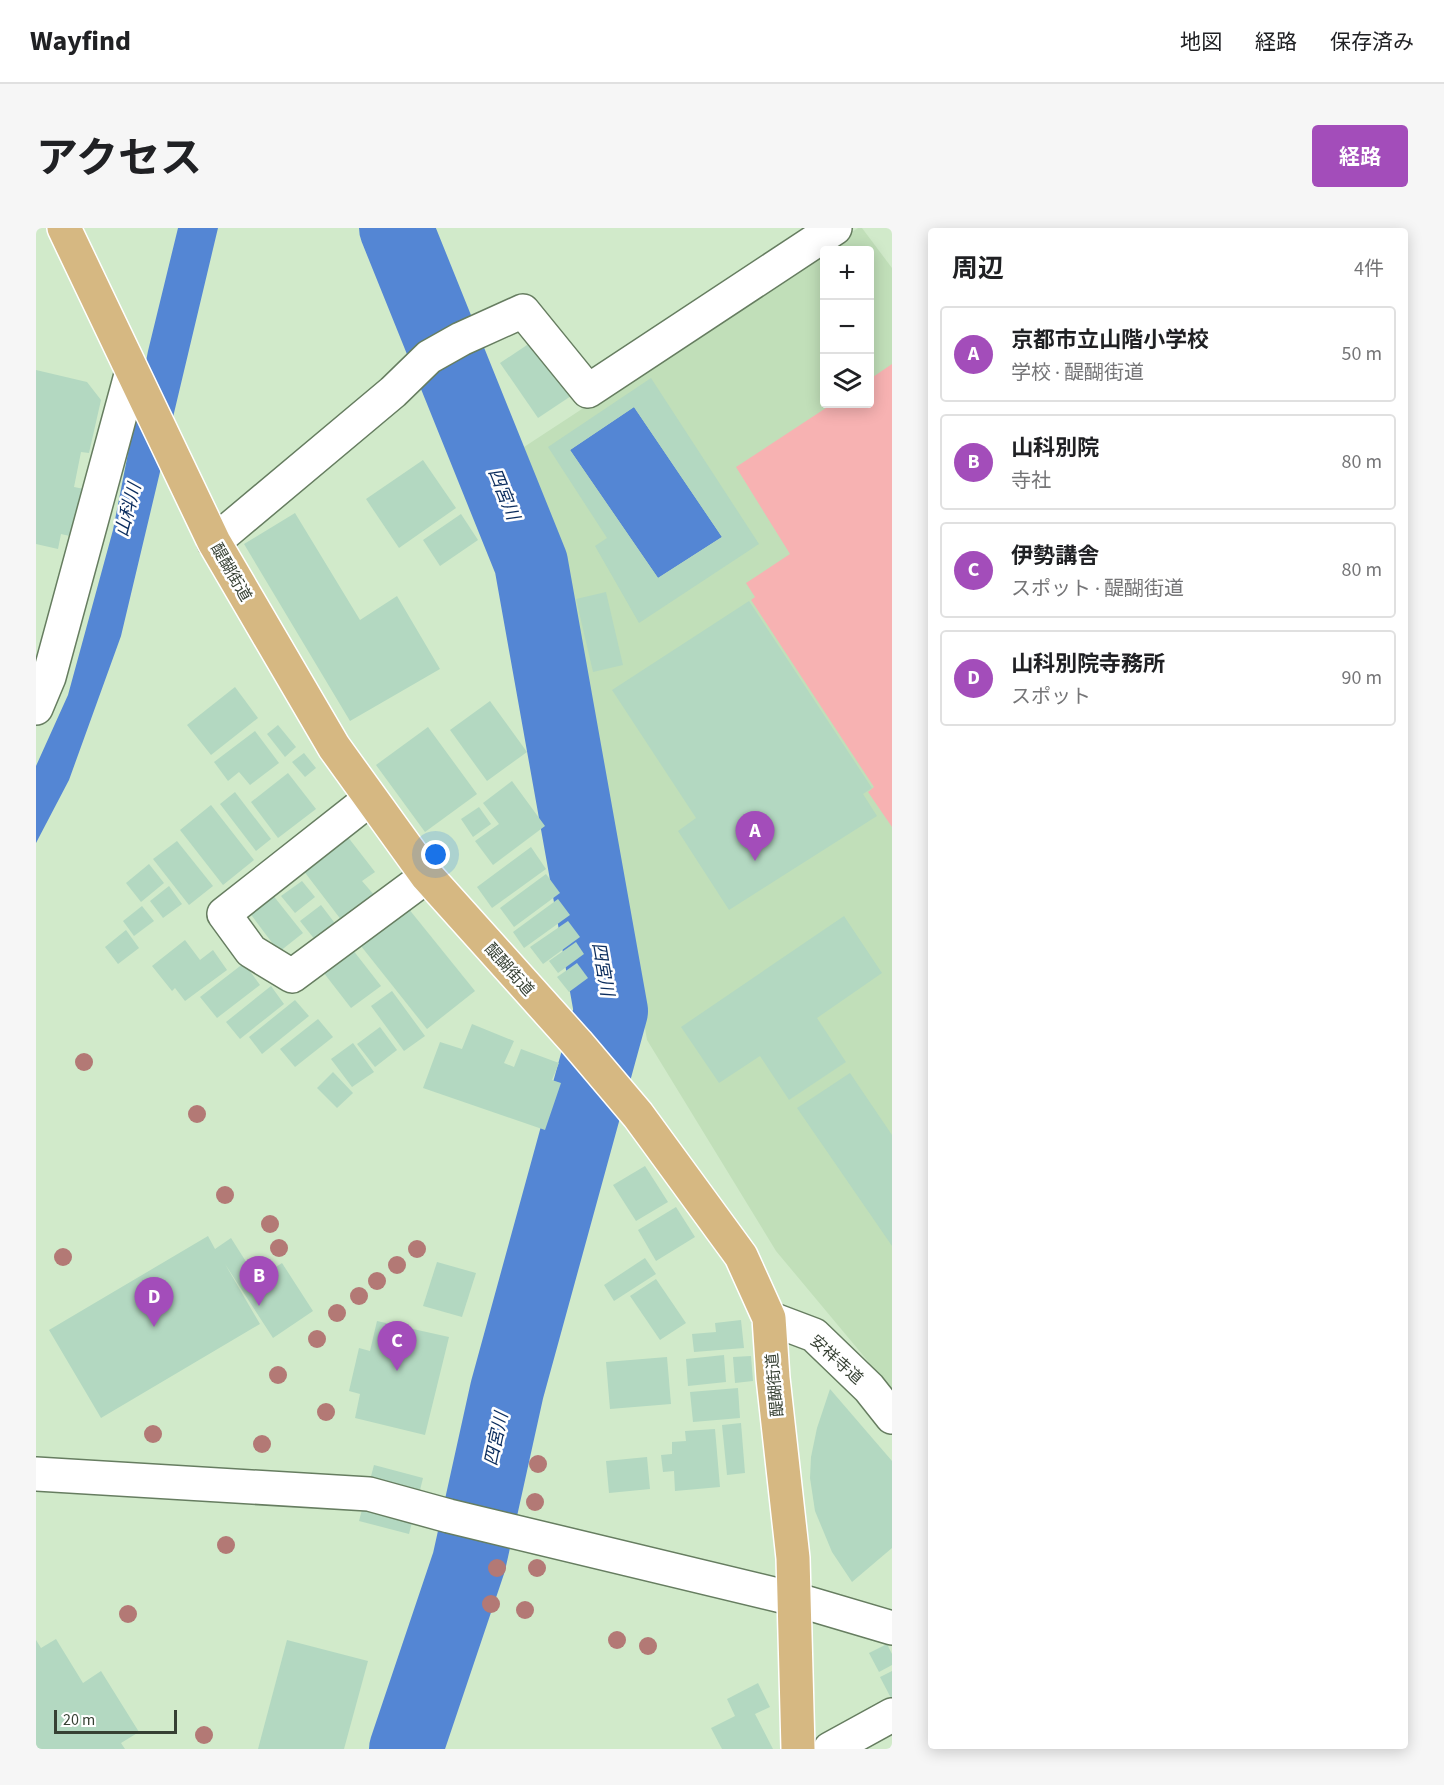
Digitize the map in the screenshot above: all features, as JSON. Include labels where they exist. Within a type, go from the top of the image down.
[{"type":"main road","name":"醍醐街道","points":[[64,228],[214,542],[334,747],[427,876],[577,1043],[638,1115],[741,1256],[769,1318],[772,1378],[793,1558],[798,1749]]},
{"type":"street","points":[[214,542],[393,392],[429,357],[461,339],[523,311],[588,391],[835,228]]},
{"type":"street","points":[[36,708],[50,677],[139,384]]},
{"type":"street","points":[[370,799],[224,914],[244,942],[251,951],[292,976],[427,876]]},
{"type":"street","name":"安祥寺道","points":[[769,1318],[813,1335],[869,1388],[892,1417]]},
{"type":"street","points":[[36,1473],[369,1494],[482,1524],[794,1599],[892,1628]]},
{"type":"street","points":[[830,1749],[892,1715]]},
{"type":"shaded area","points":[[858,228],[862,228],[892,268],[892,1390],[776,1251],[647,1040],[569,568],[524,447],[820,253],[820,408],[874,408],[874,246],[830,246]]},
{"type":"shaded area","points":[[892,364],[892,827],[868,792],[874,787],[751,600],[755,597],[746,583],[790,554],[736,467],[826,408],[874,408],[874,376]]},
{"type":"water","name":"山科川","points":[[178,228],[218,228],[121,636],[69,780],[36,843],[36,766],[68,695],[113,530],[148,351]]},
{"type":"water","points":[[634,407],[722,537],[658,578],[570,450]]},
{"type":"building","points":[[533,341],[571,396],[538,418],[500,363]]},
{"type":"building","points":[[36,370],[87,382],[101,400],[89,453],[81,452],[74,487],[84,489],[74,537],[61,534],[58,549],[36,544]]},
{"type":"building","points":[[651,378],[759,544],[639,623],[595,546],[607,538],[548,447]],"holes":[[[634,407],[722,537],[658,578],[570,450]]]},
{"type":"building","points":[[423,460],[456,508],[399,548],[366,499]]},
{"type":"building","points":[[295,513],[360,620],[397,596],[440,669],[350,721],[244,544]]},
{"type":"building","points":[[461,514],[478,540],[440,566],[423,540]]},
{"type":"building","points":[[606,592],[623,665],[593,672],[576,599]]},
{"type":"building","points":[[749,601],[872,788],[863,794],[877,816],[729,910],[678,831],[696,818],[612,690]]},
{"type":"building","points":[[235,687],[258,718],[211,755],[187,725]]},
{"type":"building","points":[[490,701],[527,752],[487,781],[450,730]]},
{"type":"building","points":[[278,725],[296,747],[285,757],[267,734]]},
{"type":"building","points":[[428,727],[477,794],[425,832],[376,765]]},
{"type":"building","points":[[255,731],[279,763],[250,785],[239,772],[228,781],[214,762]]},
{"type":"building","points":[[304,753],[316,768],[305,777],[292,762]]},
{"type":"building","points":[[288,773],[316,809],[278,838],[251,802]]},
{"type":"building","points":[[512,781],[545,826],[493,865],[475,841],[499,824],[483,803]]},
{"type":"building","points":[[235,792],[271,839],[256,851],[220,804]]},
{"type":"building","points":[[211,805],[254,860],[223,885],[180,830]]},
{"type":"building","points":[[479,807],[491,824],[473,837],[461,819]]},
{"type":"building","points":[[344,832],[375,872],[362,881],[375,896],[342,921],[300,866]]},
{"type":"building","points":[[177,841],[213,886],[189,905],[153,859]]},
{"type":"building","points":[[531,847],[546,869],[492,908],[477,887]]},
{"type":"building","points":[[149,864],[164,883],[141,902],[126,883]]},
{"type":"building","points":[[546,874],[560,893],[514,927],[500,908]]},
{"type":"building","points":[[302,881],[315,897],[295,913],[281,896]]},
{"type":"building","points":[[169,886],[182,904],[163,918],[150,901]]},
{"type":"building","points":[[272,894],[303,933],[279,952],[249,912]]},
{"type":"building","points":[[558,899],[570,915],[524,948],[513,932]]},
{"type":"building","points":[[321,905],[337,926],[316,941],[300,921]]},
{"type":"building","points":[[142,906],[154,921],[134,936],[123,921]]},
{"type":"building","points":[[408,908],[475,991],[427,1029],[361,946]]},
{"type":"building","points":[[844,916],[882,973],[817,1018],[846,1062],[789,1100],[760,1056],[719,1083],[681,1027]]},
{"type":"building","points":[[568,921],[580,937],[543,964],[530,947]]},
{"type":"building","points":[[126,930],[139,948],[118,964],[105,947]]},
{"type":"building","points":[[185,940],[200,960],[213,950],[227,970],[185,1001],[175,988],[172,991],[152,966]]},
{"type":"building","points":[[576,942],[584,954],[558,973],[549,961]]},
{"type":"building","points":[[349,945],[381,986],[351,1008],[320,968]]},
{"type":"building","points":[[244,963],[260,985],[217,1018],[200,997]]},
{"type":"building","points":[[577,963],[588,978],[569,992],[557,977]]},
{"type":"building","points":[[271,986],[284,1004],[240,1039],[226,1022]]},
{"type":"building","points":[[392,991],[425,1036],[404,1051],[371,1006]]},
{"type":"building","points":[[295,1000],[309,1016],[262,1054],[249,1037]]},
{"type":"building","points":[[318,1019],[333,1037],[295,1067],[280,1049]]},
{"type":"building","points":[[472,1024],[514,1041],[504,1063],[514,1067],[521,1049],[559,1063],[552,1080],[561,1083],[545,1130],[423,1088],[440,1042],[462,1049]]},
{"type":"building","points":[[380,1027],[397,1050],[375,1067],[357,1044]]},
{"type":"building","points":[[353,1043],[374,1072],[352,1087],[331,1059]]},
{"type":"building","points":[[333,1072],[353,1093],[337,1108],[317,1088]]},
{"type":"building","points":[[850,1073],[892,1135],[892,1246],[797,1108]]},
{"type":"building","points":[[645,1166],[668,1202],[636,1221],[613,1185]]},
{"type":"building","points":[[676,1207],[695,1237],[656,1261],[638,1230]]},
{"type":"building","points":[[208,1236],[215,1249],[231,1238],[257,1279],[282,1263],[313,1311],[273,1338],[225,1264],[260,1324],[101,1418],[49,1330]]},
{"type":"building","points":[[645,1258],[656,1274],[614,1301],[604,1285]]},
{"type":"building","points":[[437,1262],[476,1273],[462,1317],[423,1306]]},
{"type":"building","points":[[656,1279],[686,1323],[660,1340],[630,1296]]},
{"type":"building","points":[[741,1320],[744,1348],[694,1352],[692,1334],[716,1332],[715,1323]]},
{"type":"building","points":[[377,1321],[449,1337],[425,1435],[355,1418],[360,1394],[349,1391],[359,1348],[370,1351]]},
{"type":"building","points":[[724,1355],[726,1382],[688,1386],[686,1359]]},
{"type":"building","points":[[751,1356],[753,1381],[735,1383],[733,1357]]},
{"type":"building","points":[[667,1357],[671,1404],[610,1409],[606,1362]]},
{"type":"building","points":[[738,1388],[740,1418],[693,1422],[690,1392]]},
{"type":"building","points":[[830,1389],[892,1461],[892,1548],[852,1582],[832,1552],[815,1511],[810,1478],[811,1457],[817,1428]]},
{"type":"building","points":[[741,1423],[745,1473],[727,1475],[722,1425]]},
{"type":"building","points":[[715,1429],[720,1487],[675,1491],[674,1471],[663,1472],[661,1455],[672,1454],[672,1442],[686,1441],[685,1431]]},
{"type":"building","points":[[647,1457],[650,1489],[609,1493],[606,1461]]},
{"type":"building","points":[[374,1465],[423,1478],[409,1534],[359,1521]]},
{"type":"building","points":[[56,1639],[83,1683],[101,1671],[139,1732],[121,1743],[125,1749],[36,1749],[36,1640],[41,1648]]},
{"type":"building","points":[[287,1640],[368,1661],[344,1749],[258,1749]]},
{"type":"building","points":[[887,1644],[892,1654],[892,1665],[879,1672],[869,1653]]},
{"type":"building","points":[[892,1671],[892,1700],[880,1677]]},
{"type":"building","points":[[758,1683],[770,1707],[755,1714],[773,1749],[722,1749],[711,1728],[735,1716],[727,1699]]},
{"type":"waterway","name":"四宮川","points":[[396,228],[531,563],[611,1011],[507,1390],[469,1562],[406,1749]]},
{"type":"place","name":"京都市立山階小学校","points":[[755,861]]},
{"type":"place","name":"山科別院","points":[[259,1306]]},
{"type":"place","name":"山科別院寺務所","points":[[154,1327]]},
{"type":"place","name":"伊勢講舎","points":[[397,1371]]}]
